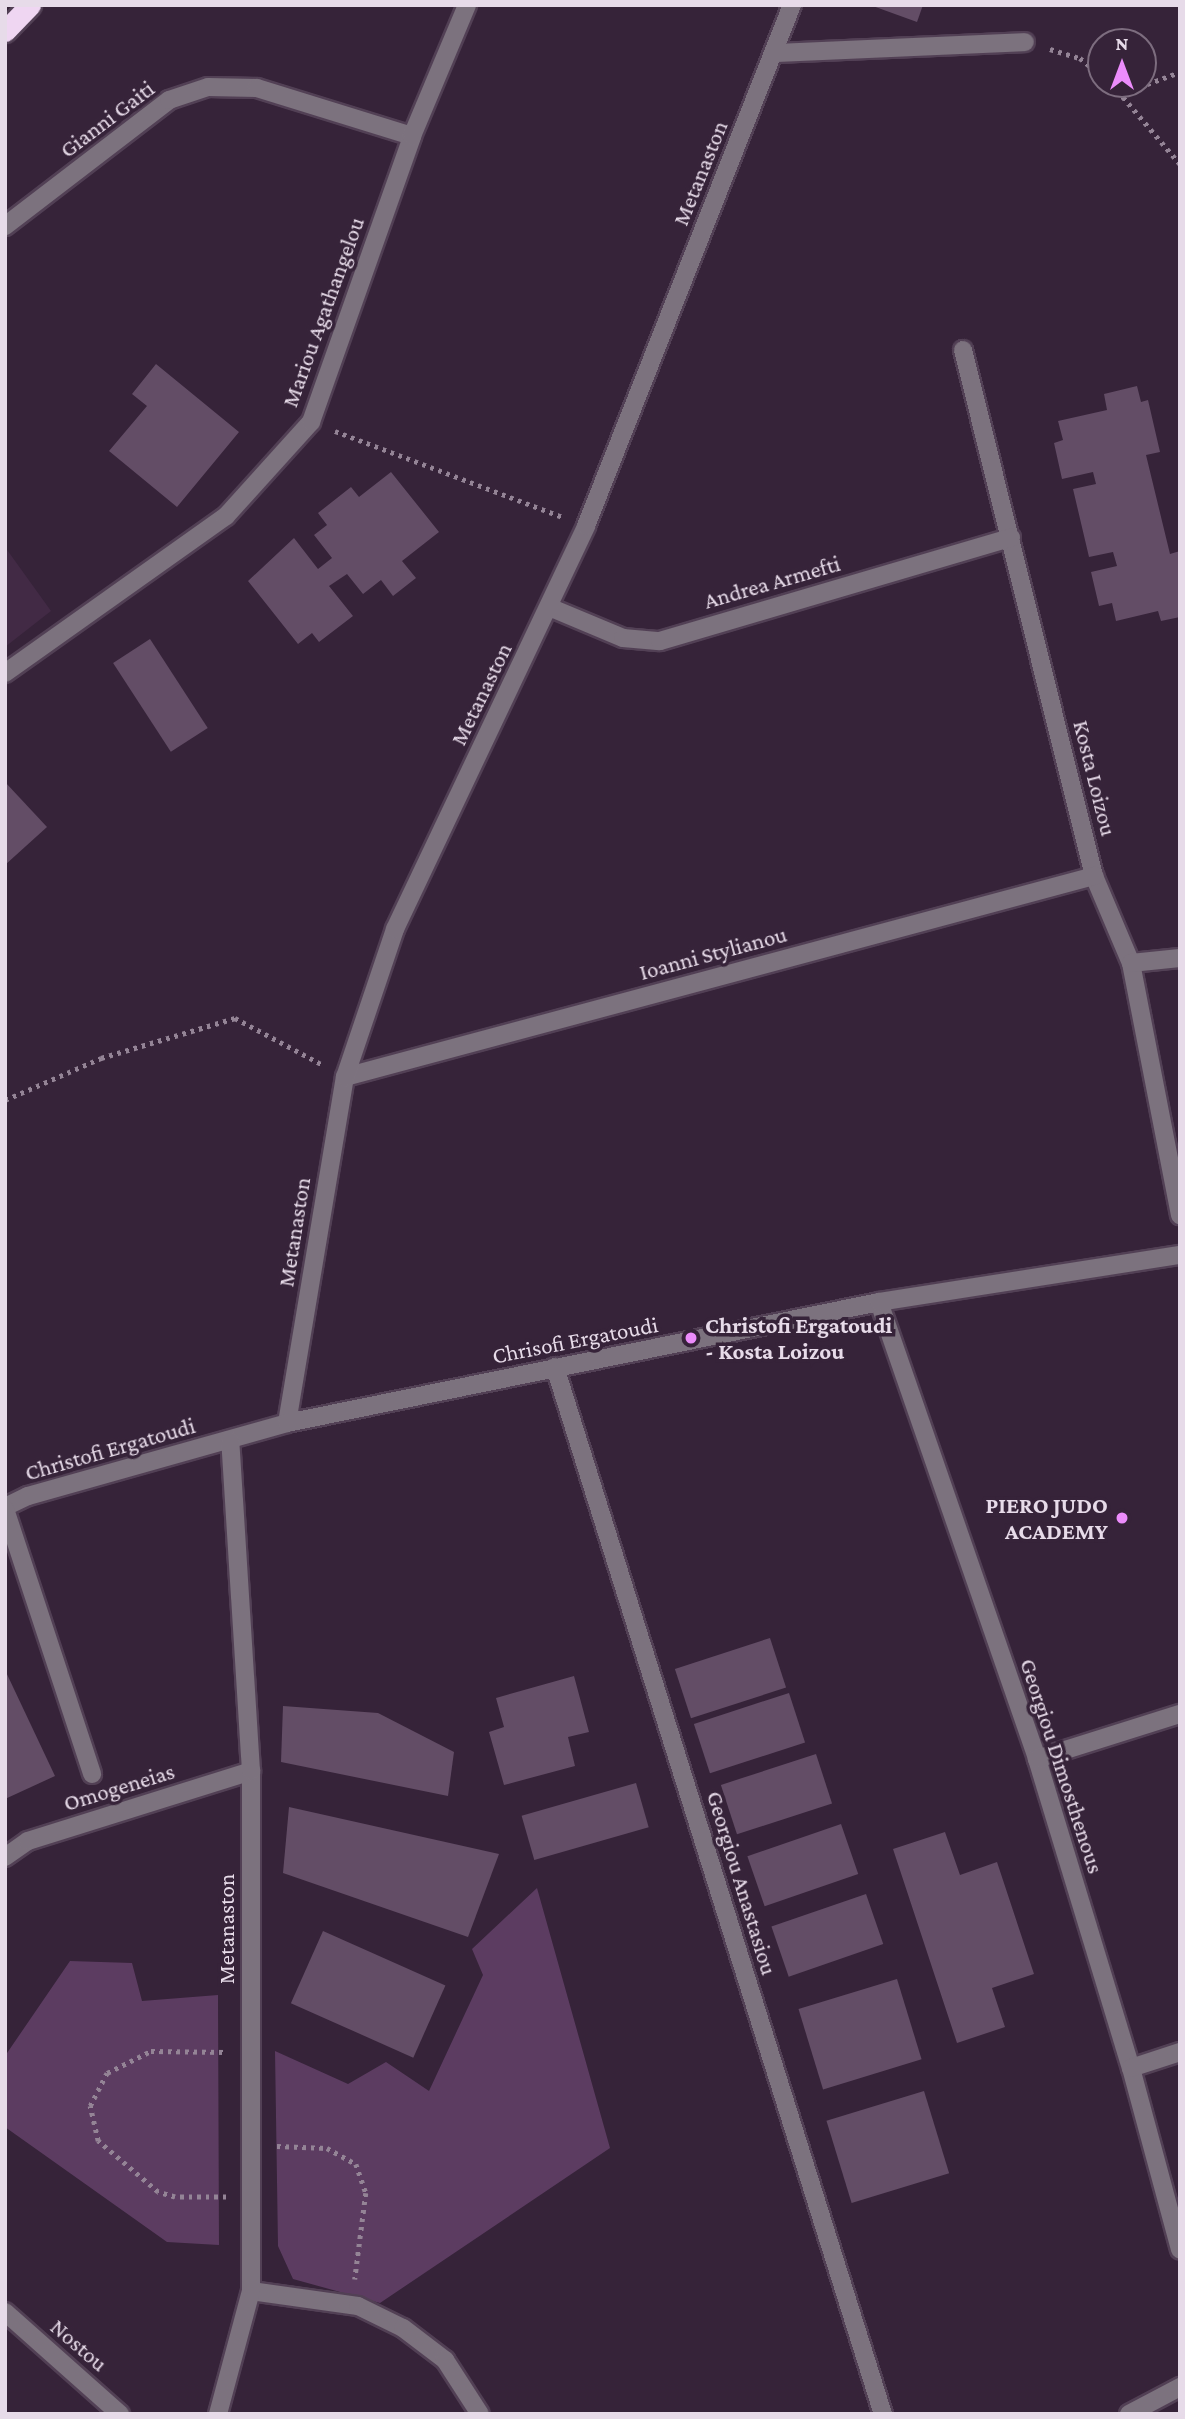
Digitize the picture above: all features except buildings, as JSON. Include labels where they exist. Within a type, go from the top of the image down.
[{"type":"highway","points":[[5,31],[30,5]]},
{"type":"street","name":"Mariou Agathangelou","points":[[5,673],[226,516],[311,422],[412,136],[467,5]]},
{"type":"street","name":"Metanaston","points":[[287,1423],[345,1077],[396,929],[586,526],[792,5]]},
{"type":"street","points":[[774,54],[1025,42]]},
{"type":"street","name":"Gianni Gaiti","points":[[5,226],[169,100],[208,87],[257,88],[412,136]]},
{"type":"street","name":"Kosta Loizou","points":[[963,351],[1094,876],[1131,963],[1180,1216]]},
{"type":"street","name":"Andrea Armefti","points":[[549,607],[623,638],[660,641],[1011,538]]},
{"type":"street","name":"Ioanni Stylianou","points":[[345,1077],[1094,876]]},
{"type":"street","points":[[1131,963],[1180,958]]},
{"type":"street","name":"Chrisofi Ergatoudi","points":[[230,1441],[287,1423],[879,1302],[1180,1255]]},
{"type":"street","name":"Georgiou Dimosthenous","points":[[879,1302],[1037,1759],[1131,2068],[1180,2250]]},
{"type":"street","name":"Georgiou Anastasiou","points":[[555,1367],[883,2414]]},
{"type":"street","name":"Metanaston","points":[[218,2414],[251,2291],[251,1771],[230,1441]]},
{"type":"street","name":"Christofi Ergatoudi","points":[[5,1508],[28,1496],[230,1441]]},
{"type":"street","points":[[5,1508],[92,1774]]},
{"type":"street","points":[[1037,1759],[1180,1714]]},
{"type":"street","name":"Omogeneias","points":[[5,1857],[28,1841],[251,1771]]},
{"type":"street","points":[[1131,2068],[1180,2052]]},
{"type":"street","points":[[251,2291],[349,2304],[403,2328],[445,2360],[480,2414]]},
{"type":"street","name":"Nostou","points":[[5,2312],[120,2414]]},
{"type":"street","points":[[1129,2414],[1180,2387]]},
{"type":"path","points":[[1025,42],[1080,58],[1087,64]]},
{"type":"path","points":[[1157,80],[1180,72]]},
{"type":"path","points":[[1127,98],[1180,164]]},
{"type":"path","points":[[311,422],[586,526]]},
{"type":"path","points":[[5,1100],[101,1058],[235,1018],[345,1077]]},
{"type":"path","points":[[250,2049],[151,2051],[107,2073],[90,2106],[98,2141],[158,2192],[175,2197],[251,2198]]},
{"type":"path","points":[[251,2150],[327,2148],[356,2164],[366,2193],[349,2304]]},
{"type":"shaded area","points":[[5,547],[51,611],[5,647]]},
{"type":"shaded area","points":[[537,1888],[610,2148],[380,2303],[293,2279],[278,2246],[275,2051],[348,2084],[386,2062],[429,2091],[483,1975],[472,1949]]},
{"type":"shaded area","points":[[70,1961],[132,1963],[142,2001],[218,1995],[219,2245],[167,2242],[5,2127],[5,2056]]},
{"type":"place","name":"Christofi Ergatoudi - Kosta Loizou","points":[[691,1338]]},
{"type":"place","name":"PIERO JUDO ACADEMY","points":[[1122,1518]]}]
